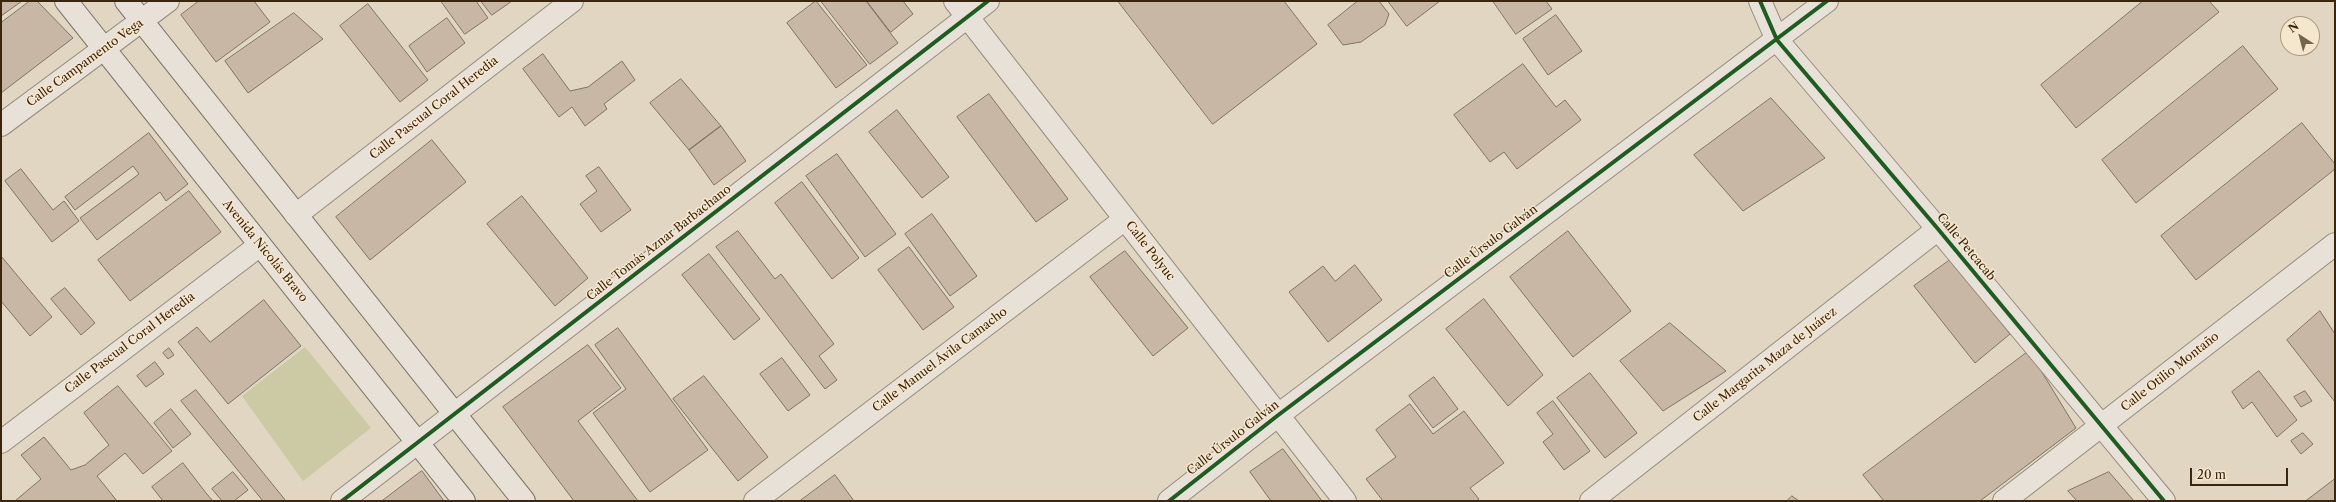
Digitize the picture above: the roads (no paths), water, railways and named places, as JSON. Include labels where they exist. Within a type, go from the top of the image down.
[{"type":"street","name":"Avenida Nicolás Bravo","points":[[66,1],[464,501]]},
{"type":"street","points":[[126,1],[524,501]]},
{"type":"street","name":"Calle Campamento Vega","points":[[1,125],[168,1]]},
{"type":"street","name":"Calle Pascual Coral Heredia","points":[[296,216],[572,1]]},
{"type":"street","name":"Calle Tomás Aznar Barbachano","points":[[342,501],[454,414],[961,9],[988,1]]},
{"type":"street","name":"Calle Petcacab","points":[[1760,1],[1777,40],[1938,229],[2164,501]]},
{"type":"street","name":"Calle Úrsulo Galván","points":[[1169,501],[1277,416],[1827,1]]},
{"type":"street","name":"Calle Polyuc","points":[[961,9],[1277,416],[1345,501]]},
{"type":"street","name":"Calle Manuel Ávila Camacho","points":[[755,501],[1125,219]]},
{"type":"street","name":"Calle Margarita Maza de Juárez","points":[[1591,501],[1938,229]]},
{"type":"street","name":"Calle Otilio Montaño","points":[[2004,501],[2335,244]]},
{"type":"street","name":"Calle Pascual Coral Heredia","points":[[1,442],[260,245]]}]
